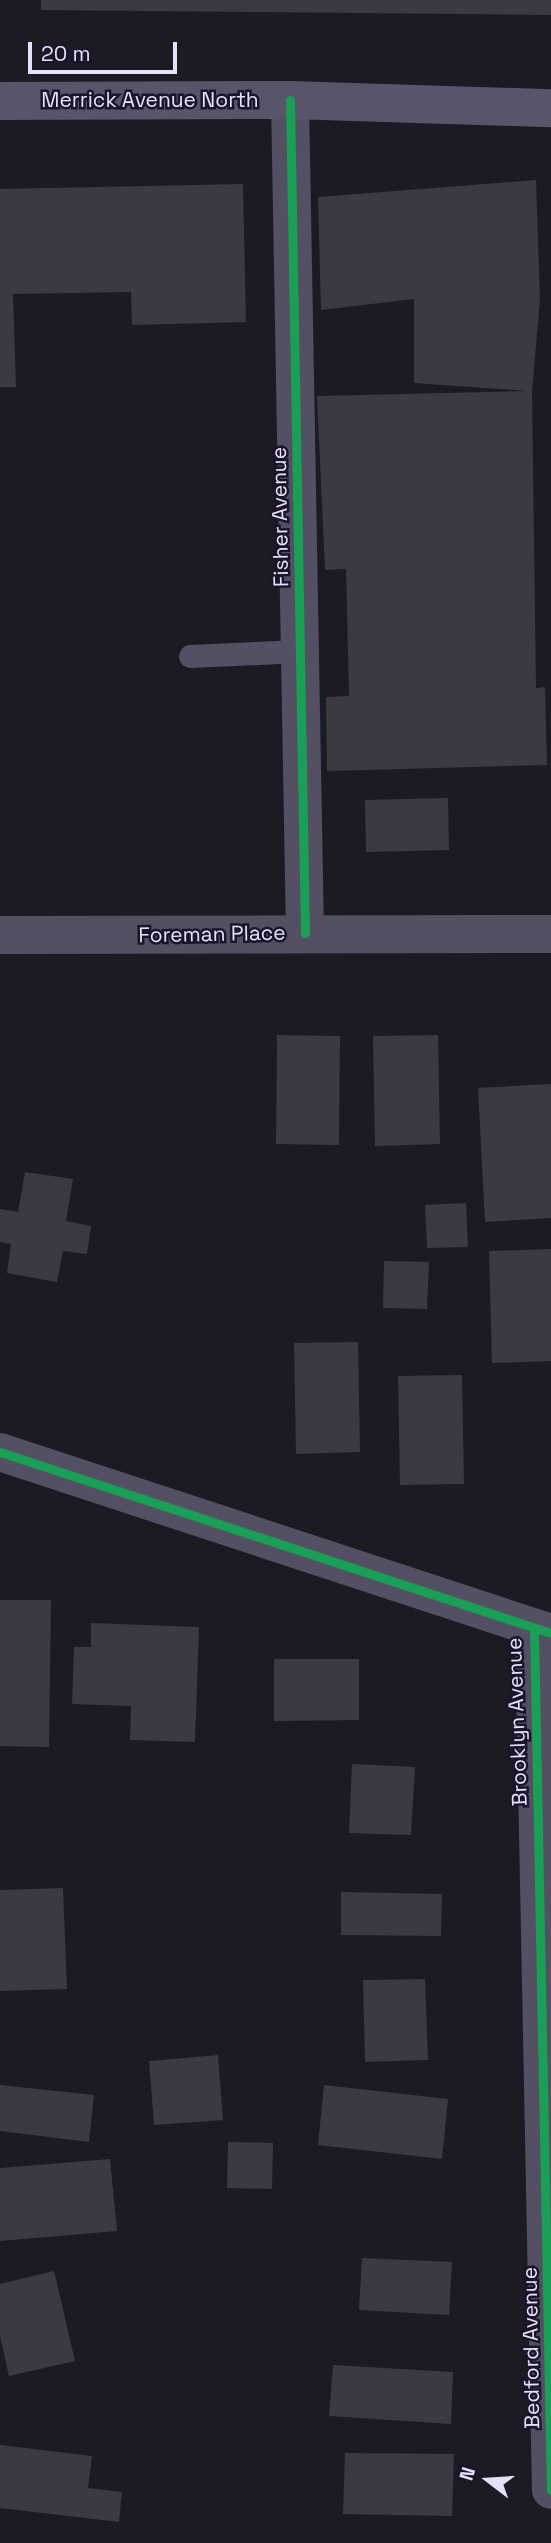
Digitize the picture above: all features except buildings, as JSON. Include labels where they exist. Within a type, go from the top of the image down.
[{"type":"main road","name":"Merrick Avenue North","points":[[0,101],[290,100],[551,108]]},
{"type":"street","name":"Fisher Avenue","points":[[290,100],[305,933]]},
{"type":"street","name":"Foreman Place","points":[[0,935],[551,934]]},
{"type":"street","name":"Brooklyn Avenue","points":[[0,1452],[543,1631],[548,2228]]},
{"type":"street","name":"Bedford Avenue","points":[[548,2228],[551,2490]]},
{"type":"lane","points":[[190,656],[300,651]]},
{"type":"cycle path","points":[[290,100],[305,933]]},
{"type":"cycle path","points":[[0,1452],[551,1633]]},
{"type":"cycle path","points":[[534,1629],[551,2490]]}]
